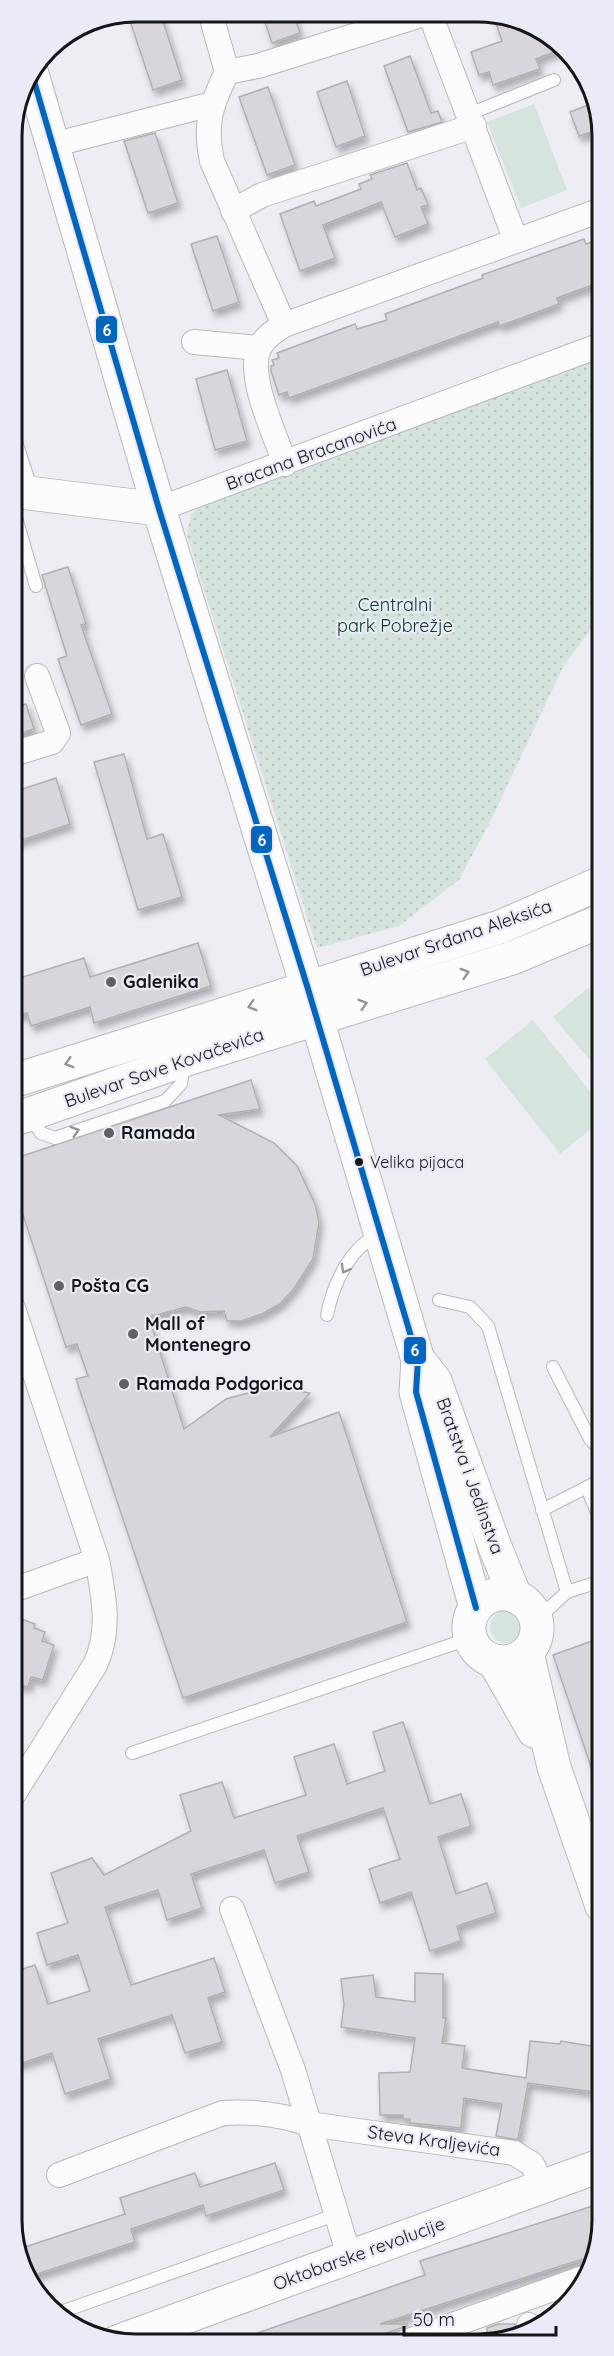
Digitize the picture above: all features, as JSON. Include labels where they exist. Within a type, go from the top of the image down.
[{"type":"main road","name":"Bratstva i Jedinstva","points":[[35,85],[159,509],[313,1004],[416,1353],[416,1392],[473,1623]]},
{"type":"main road","name":"Bracana Bracanovića","points":[[23,496],[159,509]]},
{"type":"main road","name":"Bulevar Srđana Aleksića","points":[[313,1004],[592,887]]},
{"type":"main road","name":"Bulevar Srđana Aleksića","points":[[313,1004],[512,958],[592,925]]},
{"type":"main road","name":"Bulevar Save Kovačevića","points":[[23,1116],[184,1060],[313,1004]]},
{"type":"main road","name":"Bulevar Save Kovačevića","points":[[23,1079],[313,1004]]},
{"type":"main road","name":"Bratstva i Jedinstva","points":[[416,1353],[435,1381],[495,1547],[526,1608]]},
{"type":"main road","points":[[494,1596],[526,1608],[537,1632],[527,1653],[518,1659],[494,1661],[484,1657],[473,1623],[494,1596]]},
{"type":"main road","points":[[527,1653],[554,1767],[591,1875]]},
{"type":"main road","points":[[494,1661],[554,1767]]},
{"type":"main road","name":"Oktobarske revolucije","points":[[139,2334],[350,2259],[591,2169]]},
{"type":"street","points":[[213,22],[227,72],[212,104],[206,135],[212,161],[284,325]]},
{"type":"street","points":[[227,72],[258,66],[398,22]]},
{"type":"street","points":[[433,22],[516,241]]},
{"type":"street","points":[[52,145],[212,104]]},
{"type":"street","points":[[233,211],[262,195],[472,120]]},
{"type":"street","points":[[285,464],[257,380],[255,362],[259,348],[268,336],[284,325],[592,213]]},
{"type":"street","points":[[194,342],[259,348]]},
{"type":"street","name":"Bracana Bracanovića","points":[[159,509],[592,348]]},
{"type":"street","points":[[23,751],[52,742],[58,733],[37,676]]},
{"type":"street","points":[[22,1336],[97,1560],[104,1594],[104,1646],[71,1706],[22,1781]]},
{"type":"street","points":[[22,1587],[97,1560]]},
{"type":"street","points":[[232,1909],[293,2070],[350,2259]]},
{"type":"street","name":"Steva Kraljevića","points":[[59,2175],[223,2113],[252,2111],[283,2115],[309,2124],[514,2153],[532,2164],[543,2186]]},
{"type":"street","points":[[428,2334],[573,2282]]},
{"type":"lane","points":[[472,120],[554,80]]},
{"type":"lane","points":[[23,516],[36,586]]},
{"type":"lane","points":[[327,1315],[331,1295],[353,1255],[362,1244],[380,1234]]},
{"type":"lane","points":[[439,1300],[470,1307],[488,1326],[567,1592]]},
{"type":"lane","points":[[553,1367],[591,1440]]},
{"type":"lane","points":[[542,1510],[591,1486]]},
{"type":"lane","points":[[587,1488],[591,1498]]},
{"type":"lane","points":[[526,1608],[591,1584]]},
{"type":"lane","points":[[132,1753],[473,1623]]},
{"type":"lane","points":[[67,2310],[335,2215]]},
{"type":"green space","points":[[534,104],[567,190],[521,208],[487,122]]},
{"type":"green space","name":"Centralni park Pobrežje","points":[[592,357],[592,628],[563,667],[493,816],[459,880],[399,926],[317,948],[187,535],[191,514],[209,497]]},
{"type":"green space","points":[[588,988],[592,992],[592,1062],[553,1017]]},
{"type":"green space","points":[[533,1020],[592,1093],[592,1129],[560,1154],[485,1059]]},
{"type":"green space","points":[[506,1611],[517,1616],[522,1627],[517,1638],[506,1643],[495,1638],[490,1627],[495,1616]]},
{"type":"building","points":[[130,22],[163,22],[182,80],[153,90]]},
{"type":"building","points":[[265,22],[296,22],[300,33],[272,43]]},
{"type":"building","points":[[496,24],[528,34],[554,52],[536,59],[540,69],[493,85],[489,72],[479,75],[471,52],[502,41]]},
{"type":"building","points":[[410,56],[431,113],[438,111],[442,122],[408,132],[384,66]]},
{"type":"building","points":[[347,81],[365,136],[336,147],[317,92]]},
{"type":"building","points":[[268,87],[295,165],[267,175],[239,97]]},
{"type":"building","points":[[587,105],[592,132],[579,136],[570,112]]},
{"type":"building","points":[[155,133],[178,203],[148,213],[124,141]]},
{"type":"building","points":[[407,163],[417,190],[421,188],[428,205],[421,207],[428,224],[395,237],[381,202],[323,225],[335,258],[300,271],[280,214],[314,201],[316,206],[361,189],[359,184],[372,179],[370,175]]},
{"type":"building","points":[[217,236],[239,302],[213,311],[191,244]]},
{"type":"building","points":[[584,239],[586,244],[592,242],[592,285],[557,298],[559,304],[500,326],[498,322],[289,398],[287,392],[279,395],[271,371],[271,366],[274,365],[272,360],[279,358],[277,353],[355,324],[357,329],[387,320],[385,314],[483,278],[482,275]]},
{"type":"building","points":[[227,370],[247,441],[215,450],[196,379]]},
{"type":"building","points":[[68,567],[86,624],[81,625],[112,714],[81,725],[58,659],[67,656],[42,575]]},
{"type":"building","points":[[26,704],[34,729],[23,733],[23,705]]},
{"type":"building","points":[[124,754],[147,839],[163,834],[182,897],[138,910],[94,762]]},
{"type":"building","points":[[56,778],[70,824],[23,840],[23,789]]},
{"type":"building","name":"Galenika","points":[[198,943],[211,986],[94,1023],[90,1007],[31,1026],[27,1013],[23,1014],[23,977],[84,958],[90,977]]},
{"type":"building","name":"Ramada Podgorica","points":[[251,1080],[260,1109],[219,1115],[274,1143],[297,1166],[315,1204],[319,1222],[313,1259],[293,1290],[280,1304],[262,1314],[241,1321],[227,1321],[224,1311],[200,1312],[186,1307],[149,1317],[184,1429],[226,1399],[259,1390],[293,1390],[310,1393],[270,1437],[339,1412],[407,1622],[183,1698],[76,1379],[88,1376],[77,1344],[66,1347],[22,1213],[23,1156]]},
{"type":"building","points":[[22,1619],[35,1624],[34,1628],[45,1632],[42,1641],[54,1645],[43,1680],[31,1677],[28,1687],[22,1685]]},
{"type":"building","points":[[591,1641],[591,1767],[553,1655]]},
{"type":"building","points":[[403,1722],[430,1804],[461,1794],[471,1826],[438,1837],[456,1894],[487,1883],[496,1913],[457,1926],[461,1941],[430,1951],[411,1892],[380,1903],[369,1869],[400,1859],[383,1808],[297,1836],[309,1872],[275,1883],[264,1850],[191,1874],[202,1908],[167,1920],[158,1890],[105,1907],[131,1985],[214,1958],[225,1992],[208,1998],[222,2042],[185,2053],[172,2015],[98,2039],[111,2079],[65,2094],[52,2053],[22,2063],[22,1969],[35,1965],[48,2004],[90,1991],[78,1955],[47,1965],[37,1933],[68,1923],[51,1873],[92,1858],[104,1875],[191,1831],[180,1795],[222,1782],[234,1818],[306,1795],[294,1757],[334,1744],[347,1784],[385,1771],[373,1732]]},
{"type":"building","points":[[415,1973],[443,1974],[443,2018],[446,2018],[442,2043],[465,2046],[462,2068],[526,2078],[530,2041],[560,2044],[561,2041],[591,2046],[591,2092],[528,2083],[518,2140],[496,2136],[502,2104],[464,2098],[461,2128],[410,2123],[410,2119],[403,2119],[403,2115],[380,2115],[379,2073],[410,2072],[415,2038],[341,2027],[344,2005],[341,1979],[373,1975],[376,1997],[415,2002]]},
{"type":"building","points":[[275,2163],[284,2190],[206,2216],[203,2205],[131,2229],[135,2242],[37,2274],[31,2263],[26,2247],[125,2214],[120,2198],[195,2173],[200,2187]]},
{"type":"building","points":[[591,2207],[591,2235],[585,2258],[380,2324],[407,2324],[407,2326],[384,2334],[254,2334],[425,2275],[420,2261]]},
{"type":"building","points":[[498,2324],[515,2324],[515,2326],[487,2333],[487,2328]]},
{"type":"transit line","name":"6","points":[[35,85],[159,509],[308,989],[418,1360],[416,1392],[476,1608]]},
{"type":"place","name":"Galenika","points":[[111,982]]},
{"type":"place","name":"Ramada","points":[[109,1133]]},
{"type":"place","name":"Velika pijaca","points":[[359,1162]]},
{"type":"place","name":"Pošta CG","points":[[59,1286]]},
{"type":"place","name":"Mall of Montenegro","points":[[133,1334]]},
{"type":"place","name":"Ramada Podgorica","points":[[124,1384]]}]
